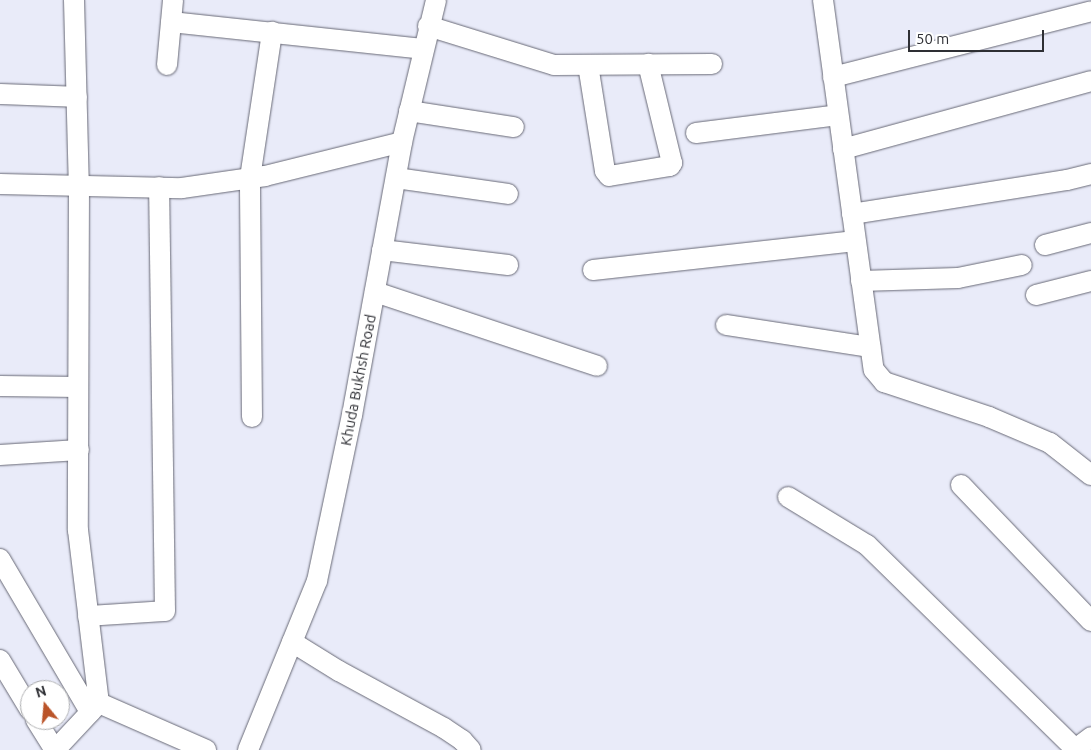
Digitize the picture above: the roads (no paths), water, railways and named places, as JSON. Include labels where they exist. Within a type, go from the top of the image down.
[{"type":"street","points":[[42,730],[55,750],[95,708],[88,616],[78,530],[79,185],[74,0]]},
{"type":"street","points":[[167,65],[173,0]]},
{"type":"street","name":"Khuda Bukhsh Road","points":[[248,750],[317,581],[375,292],[402,142],[428,26],[436,0]]},
{"type":"street","points":[[822,0],[874,370],[884,382],[989,417],[1050,443],[1091,475]]},
{"type":"street","points":[[833,77],[1091,11]]},
{"type":"street","points":[[171,22],[423,49]]},
{"type":"street","points":[[428,26],[554,65],[712,64]]},
{"type":"street","points":[[252,417],[250,178],[272,32]]},
{"type":"street","points":[[588,65],[605,171],[609,176],[670,166],[672,163],[648,64]]},
{"type":"street","points":[[843,149],[1091,81]]},
{"type":"street","points":[[0,94],[77,97]]},
{"type":"street","points":[[409,111],[514,127]]},
{"type":"street","points":[[696,133],[838,115]]},
{"type":"street","points":[[0,184],[182,188],[250,178],[402,142]]},
{"type":"street","points":[[852,214],[1067,180],[1091,174]]},
{"type":"street","points":[[396,178],[508,194]]},
{"type":"street","points":[[88,616],[165,612],[159,187]]},
{"type":"street","points":[[1045,244],[1091,233]]},
{"type":"street","points":[[593,270],[855,241]]},
{"type":"street","points":[[382,250],[508,265]]},
{"type":"street","points":[[861,281],[958,278],[1022,265]]},
{"type":"street","points":[[1036,295],[1091,281]]},
{"type":"street","points":[[375,292],[597,366]]},
{"type":"street","points":[[726,325],[870,347]]},
{"type":"street","points":[[0,386],[78,387]]},
{"type":"street","points":[[0,455],[79,450]]},
{"type":"street","points":[[961,486],[1091,621]]},
{"type":"street","points":[[788,496],[867,545],[1080,745]]},
{"type":"street","points":[[0,559],[95,708],[206,750]]},
{"type":"street","points":[[292,642],[339,671],[444,728],[462,740],[471,750]]},
{"type":"street","points":[[3,671],[20,696]]}]
